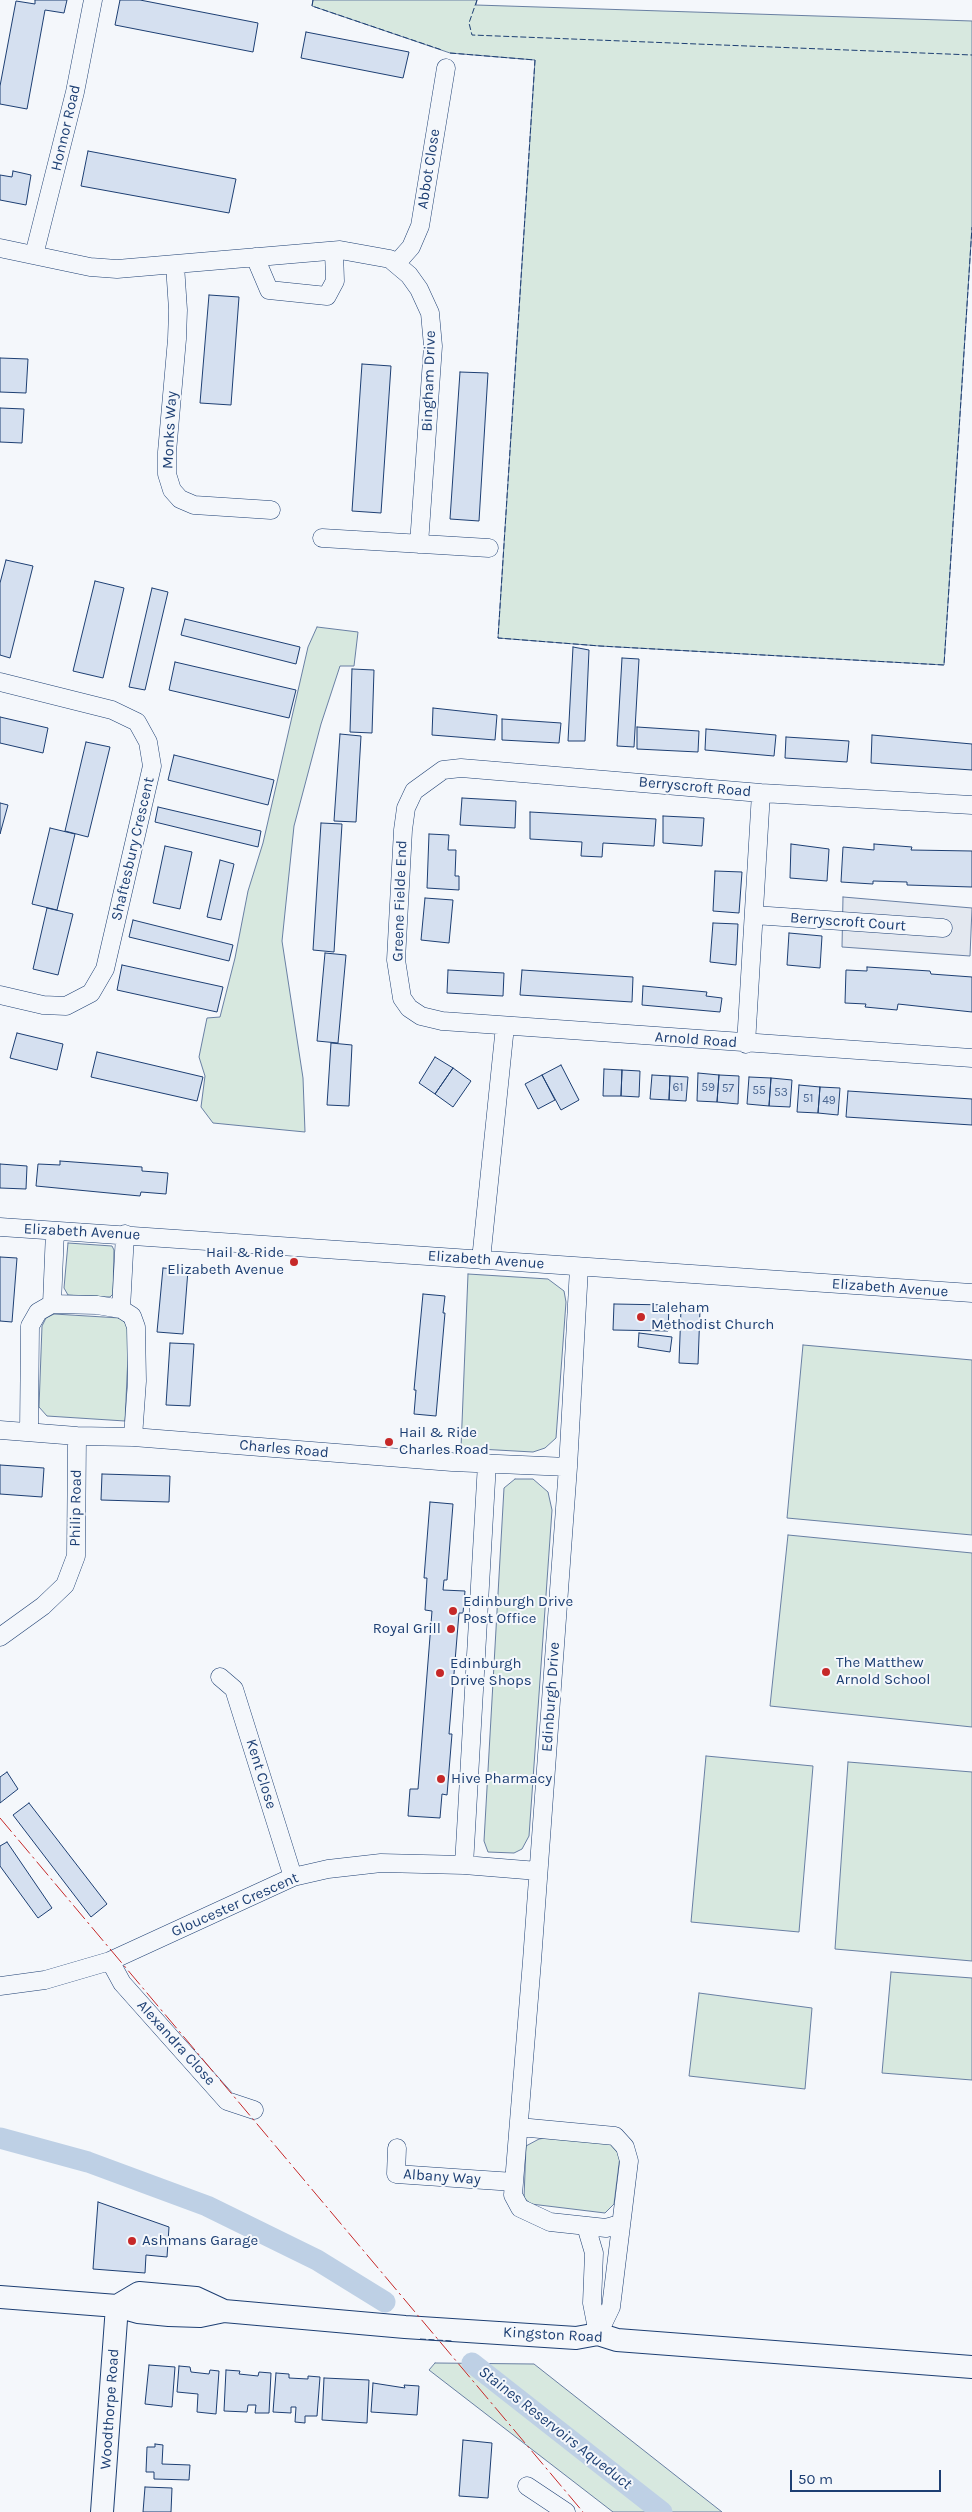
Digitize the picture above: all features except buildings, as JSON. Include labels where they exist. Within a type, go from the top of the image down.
[{"type":"street","name":"Honnor Road","points":[[34,255],[75,92],[93,0]]},
{"type":"street","name":"Abbot Close","points":[[396,264],[411,246],[420,226],[446,68]]},
{"type":"street","name":"Bingham Drive","points":[[0,248],[90,267],[117,269],[334,251],[369,254],[390,259],[409,275],[430,313],[433,346],[419,544]]},
{"type":"street","points":[[255,257],[269,290],[327,296],[335,282],[334,251]]},
{"type":"street","name":"Monks Way","points":[[175,265],[178,310],[177,339],[167,452],[167,474],[172,490],[180,499],[194,505],[271,510]]},
{"type":"street","points":[[322,538],[489,548]]},
{"type":"street","name":"Shaftesbury Crescent","points":[[0,682],[112,710],[137,722],[148,742],[152,766],[105,969],[91,993],[66,1006],[43,1005],[0,995]]},
{"type":"street","name":"Berryscroft Road","points":[[422,784],[443,770],[461,768],[761,792],[972,805]]},
{"type":"street","name":"Greene Fielde End","points":[[421,1016],[409,1008],[402,998],[396,960],[403,830],[406,808],[414,791],[422,784]]},
{"type":"street","points":[[746,1044],[761,792]]},
{"type":"street","name":"Berryscroft Court","points":[[754,915],[942,928]]},
{"type":"street","name":"Arnold Road","points":[[421,1016],[442,1021],[505,1026],[972,1058]]},
{"type":"street","points":[[481,1260],[505,1026]]},
{"type":"street","name":"Elizabeth Avenue","points":[[0,1227],[125,1234],[579,1268],[972,1293]]},
{"type":"street","points":[[52,1304],[55,1231]]},
{"type":"street","points":[[121,1309],[125,1234]]},
{"type":"street","name":"Edinburgh Drive","points":[[519,2127],[568,1467],[579,1268]]},
{"type":"street","points":[[29,1432],[30,1326],[38,1312],[52,1304],[97,1305],[121,1309],[132,1316],[136,1326],[138,1340],[133,1437]]},
{"type":"street","name":"Charles Road","points":[[0,1430],[77,1436],[133,1437],[406,1459],[568,1467]]},
{"type":"street","name":"Philip Road","points":[[0,1637],[43,1606],[65,1585],[76,1556],[77,1436]]},
{"type":"street","points":[[464,1865],[487,1463]]},
{"type":"street","name":"Kent Close","points":[[220,1676],[234,1689],[293,1877]]},
{"type":"street","name":"Gloucester Crescent","points":[[0,1986],[45,1980],[110,1962],[293,1877],[328,1869],[381,1863],[464,1865],[538,1871]]},
{"type":"street","name":"Alexandra Close","points":[[110,1962],[122,1983],[227,2100],[254,2110]]},
{"type":"street","points":[[598,2334],[611,2307],[629,2161],[625,2147],[615,2136],[519,2127],[513,2195],[520,2208],[550,2222],[606,2228],[620,2224]]},
{"type":"street","name":"Albany Way","points":[[397,2148],[396,2174],[514,2182]]},
{"type":"street","points":[[586,2226],[594,2253],[592,2304],[598,2334]]},
{"type":"street","name":"Kingston Road","points":[[0,2296],[117,2306],[138,2312],[169,2315],[200,2316],[224,2311],[405,2327],[576,2338],[598,2334],[617,2340],[972,2367]]},
{"type":"street","name":"Woodthorpe Road","points":[[102,2512],[117,2306]]},
{"type":"street","points":[[527,2486],[566,2512]]},
{"type":"shaded area","points":[[313,0],[477,0],[476,5],[972,21],[972,227],[944,665],[600,646],[498,638],[535,60],[450,53],[312,6]]},
{"type":"shaded area","points":[[317,627],[358,632],[354,666],[340,666],[321,724],[294,826],[282,941],[303,1078],[305,1132],[213,1123],[201,1107],[205,1076],[199,1057],[207,1018],[220,1017],[235,958],[248,891],[263,843],[308,647]]},
{"type":"shaded area","points":[[843,897],[972,908],[970,956],[842,947]]},
{"type":"shaded area","points":[[68,1243],[112,1246],[114,1250],[113,1294],[110,1297],[68,1295],[64,1288]]},
{"type":"shaded area","points":[[468,1274],[548,1279],[564,1291],[566,1302],[556,1438],[545,1448],[533,1452],[461,1448]]},
{"type":"shaded area","points":[[54,1314],[120,1318],[126,1324],[129,1334],[125,1421],[47,1416],[39,1407],[42,1326],[46,1318]]},
{"type":"shaded area","points":[[803,1345],[972,1360],[972,1535],[787,1518]]},
{"type":"shaded area","points":[[515,1479],[533,1479],[548,1492],[552,1510],[529,1836],[522,1849],[514,1853],[488,1852],[484,1841],[504,1488]]},
{"type":"shaded area","points":[[788,1535],[972,1553],[972,1727],[770,1706]]},
{"type":"shaded area","points":[[706,1756],[813,1766],[799,1932],[691,1922]]},
{"type":"shaded area","points":[[848,1762],[972,1772],[972,1961],[835,1949]]},
{"type":"shaded area","points":[[891,1972],[972,1978],[972,2080],[882,2073]]},
{"type":"shaded area","points":[[699,1993],[812,2008],[805,2089],[689,2076]]},
{"type":"shaded area","points":[[551,2137],[607,2141],[618,2147],[620,2156],[614,2204],[605,2213],[531,2204],[524,2198],[526,2146],[539,2139]]},
{"type":"shaded area","points":[[435,2363],[534,2364],[722,2512],[613,2512],[429,2370]]},
{"type":"waterway","name":"Staines Reservoirs Aqueduct","points":[[0,2138],[88,2162],[207,2206],[317,2260],[385,2302]]},
{"type":"waterway","name":"Staines Reservoirs Aqueduct","points":[[472,2363],[662,2512]]},
{"type":"fence","points":[[313,0],[312,6],[442,50]]},
{"type":"fence","points":[[477,0],[469,23],[472,35],[972,55]]},
{"type":"fence","points":[[450,53],[535,60],[498,638],[600,646],[944,665],[972,227]]},
{"type":"fence","points":[[420,2339],[452,2341]]},
{"type":"power","points":[[0,1818],[583,2512]]},
{"type":"place","name":"Hail & Ride Elizabeth Avenue","points":[[294,1262]]},
{"type":"place","name":"Laleham Methodist Church","points":[[641,1317]]},
{"type":"place","name":"Hail & Ride Charles Road","points":[[389,1442]]},
{"type":"place","name":"Edinburgh Drive Post Office","points":[[453,1611]]},
{"type":"place","name":"Royal Grill","points":[[451,1629]]},
{"type":"place","name":"The Matthew Arnold School","points":[[826,1672]]},
{"type":"place","name":"Edinburgh Drive Shops","points":[[440,1673]]},
{"type":"place","name":"Hive Pharmacy","points":[[441,1779]]},
{"type":"place","name":"Ashmans Garage","points":[[132,2241]]}]
